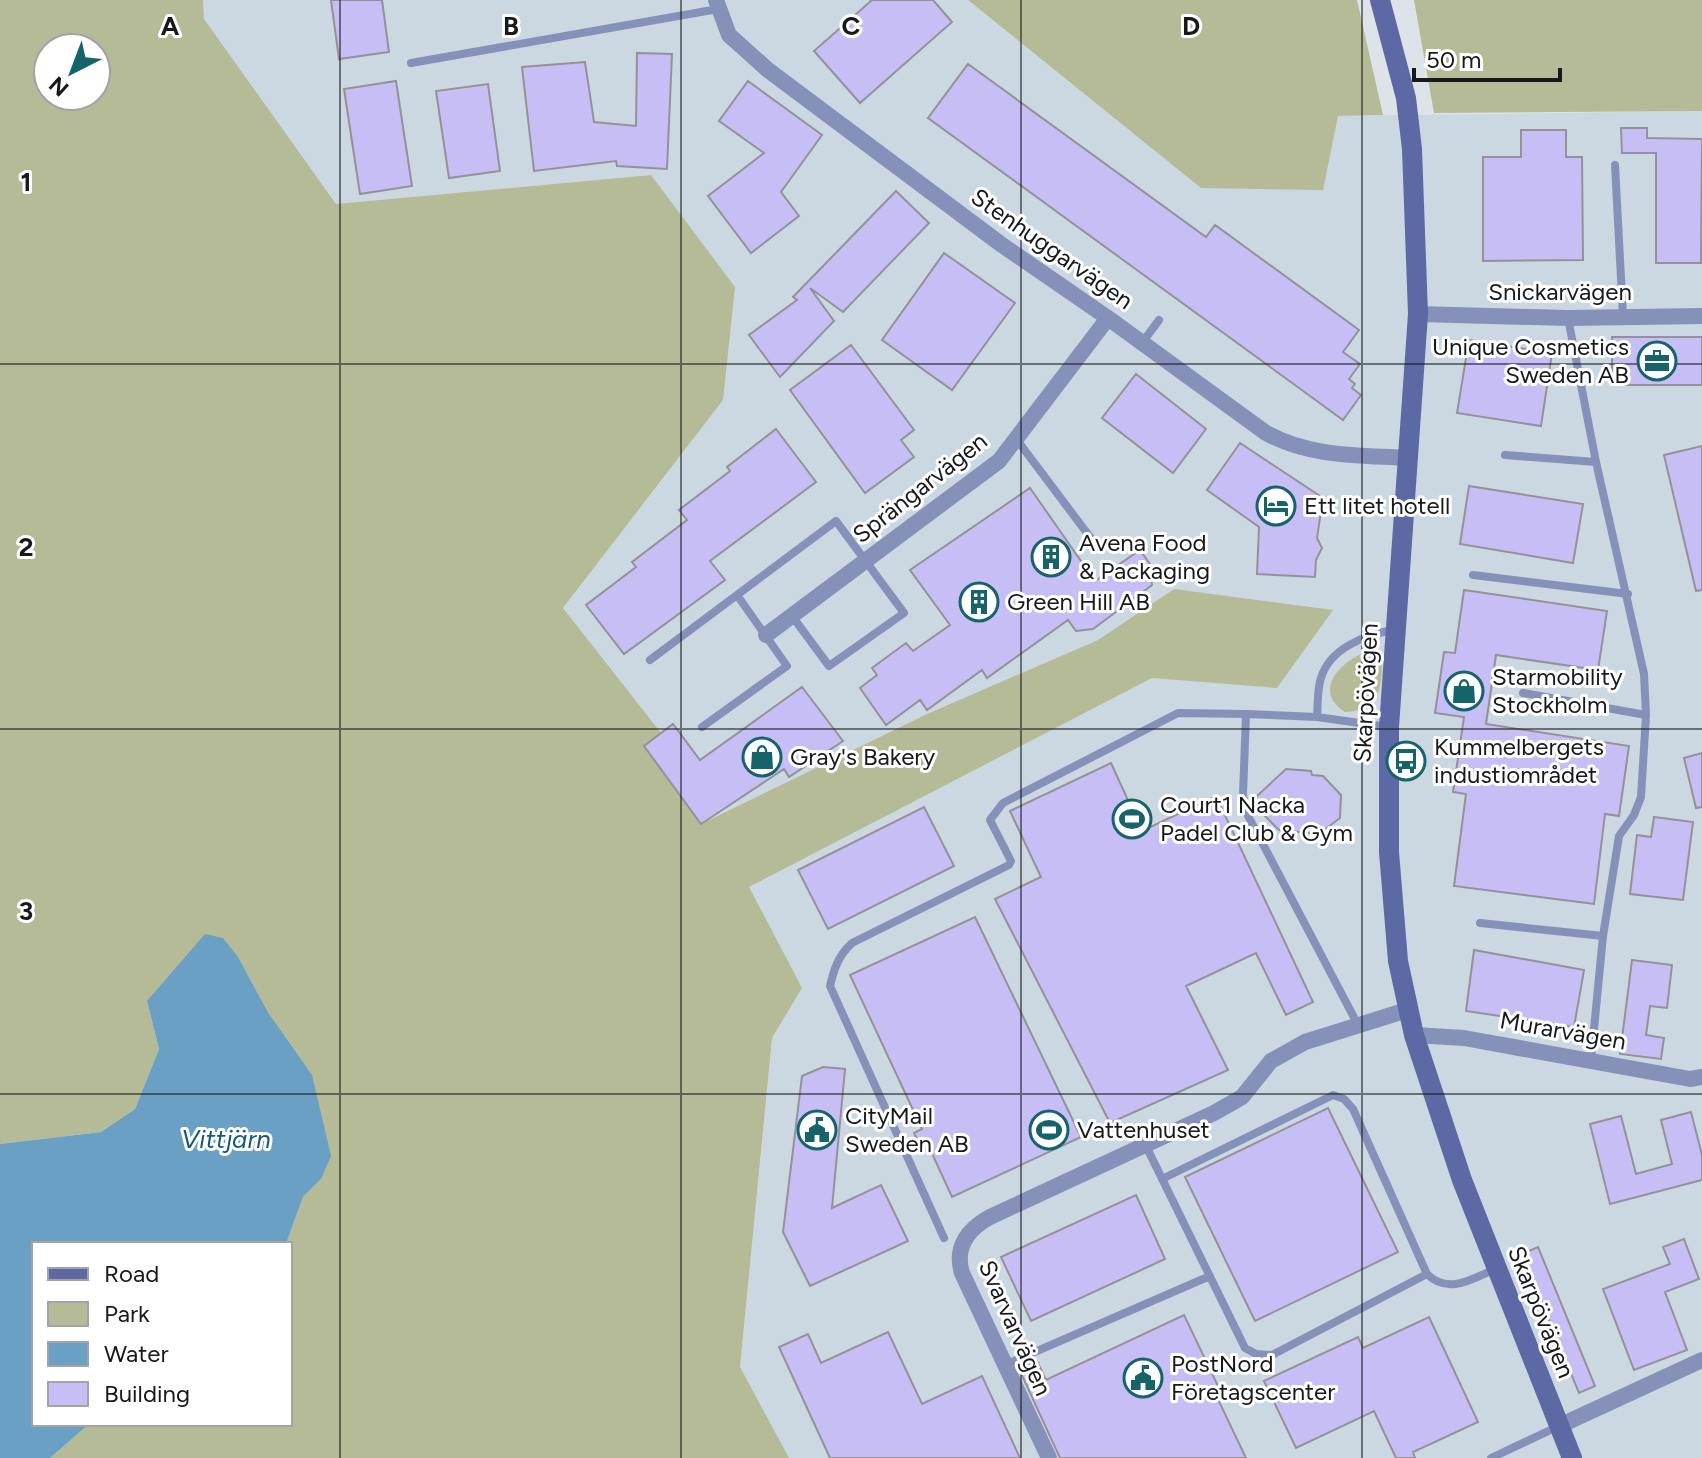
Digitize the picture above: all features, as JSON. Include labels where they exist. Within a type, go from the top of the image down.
[{"type":"street","name":"Skarpövägen","points":[[1380,0],[1406,98],[1412,149],[1418,314],[1389,727],[1389,852],[1398,961],[1414,1035],[1462,1180],[1572,1458]]},
{"type":"street","name":"Stenhuggarvägen","points":[[717,4],[729,35],[768,70],[1002,245],[1266,433],[1317,453],[1407,458]]},
{"type":"street","name":"Snickarvägen","points":[[1418,314],[1568,318],[1702,316]]},
{"type":"street","name":"Sprängarvägen","points":[[766,635],[999,461],[1108,318]]},
{"type":"street","name":"Svarvarvägen","points":[[1049,1458],[962,1273],[959,1263],[962,1243],[973,1229],[990,1217],[1214,1113],[1242,1097],[1271,1061],[1305,1042],[1407,1010]]},
{"type":"street","name":"Murarvägen","points":[[1414,1035],[1464,1038],[1690,1079],[1702,1077]]},
{"type":"street","points":[[1559,1426],[1702,1360]]},
{"type":"lane","points":[[411,63],[717,4]]},
{"type":"lane","points":[[1615,165],[1623,316]]},
{"type":"lane","points":[[1568,318],[1596,462],[1644,674],[1646,715],[1641,797],[1634,815],[1619,836],[1603,936],[1591,1060]]},
{"type":"lane","points":[[1142,343],[1159,320]]},
{"type":"lane","points":[[1017,440],[1093,541]]},
{"type":"lane","points":[[1505,455],[1596,462]]},
{"type":"lane","points":[[650,660],[836,521],[904,613],[829,666],[792,616]]},
{"type":"lane","points":[[1473,575],[1628,594]]},
{"type":"lane","points":[[702,727],[787,666],[737,595]]},
{"type":"lane","points":[[1317,717],[1320,680],[1331,659],[1366,636],[1395,630]]},
{"type":"lane","points":[[1523,693],[1646,715]]},
{"type":"lane","points":[[944,1238],[830,986],[834,967],[843,952],[852,943],[1009,865],[1011,861],[990,820],[1003,803],[1178,713],[1317,717],[1389,727]]},
{"type":"lane","points":[[1246,714],[1243,795],[1246,812],[1322,944],[1358,1025]]},
{"type":"lane","points":[[1480,923],[1603,936]]},
{"type":"lane","points":[[1162,1179],[1333,1095],[1344,1099],[1353,1109],[1427,1274],[1442,1285],[1453,1285],[1495,1269]]},
{"type":"lane","points":[[1145,1145],[1245,1348],[1256,1354],[1272,1355],[1427,1274]]},
{"type":"lane","points":[[1005,1366],[1210,1276]]},
{"type":"lane","points":[[1491,1458],[1559,1426]]},
{"type":"shaded area","points":[[203,0],[968,0],[1201,188],[1338,116],[1702,111],[1702,1458],[789,1458],[740,1367],[772,1038],[802,988],[748,887],[1152,678],[1277,687],[1174,589],[1098,640],[927,714],[701,824],[644,746],[660,733],[563,608],[723,400],[651,175],[336,204],[203,19]]},
{"type":"green space","points":[[0,0],[203,0],[204,19],[336,204],[651,175],[735,287],[723,400],[563,608],[661,733],[644,747],[701,824],[927,714],[1098,640],[1174,589],[1333,610],[1277,688],[1152,678],[749,887],[802,988],[772,1038],[740,1367],[789,1458],[50,1458],[87,1426],[292,1426],[292,1242],[287,1242],[303,1197],[321,1179],[269,1014],[238,957],[147,1001],[159,1049],[135,1109],[101,1132],[0,1144]]},
{"type":"green space","points":[[968,0],[1357,0],[1383,115],[1338,116],[1323,190],[1201,188]]},
{"type":"green space","points":[[1414,0],[1702,0],[1702,111],[1434,113]]},
{"type":"green space","points":[[1370,651],[1382,654],[1377,694],[1366,707],[1345,712],[1335,704],[1330,694],[1331,685],[1341,667]]},
{"type":"water","name":"Vittjärn","points":[[205,934],[223,938],[238,957],[269,1014],[312,1075],[331,1156],[321,1179],[303,1197],[287,1242],[32,1242],[32,1426],[87,1426],[50,1458],[0,1458],[0,1144],[101,1132],[135,1109],[159,1049],[147,1001]]},
{"type":"building","points":[[331,0],[382,0],[389,52],[339,59]]},
{"type":"building","points":[[872,0],[933,0],[952,22],[860,103],[814,51]]},
{"type":"building","points":[[637,53],[672,54],[667,169],[617,166],[616,161],[534,171],[522,67],[585,62],[594,122],[636,126]]},
{"type":"building","points":[[968,64],[1206,237],[1215,225],[1359,330],[1343,352],[1360,364],[1349,379],[1355,384],[1352,388],[1361,395],[1343,420],[928,118]]},
{"type":"building","points":[[396,81],[412,186],[360,194],[344,89]]},
{"type":"building","points":[[748,81],[822,135],[781,192],[799,216],[751,253],[708,196],[764,153],[719,121]]},
{"type":"building","points":[[488,84],[500,171],[449,178],[436,91]]},
{"type":"building","points":[[1621,128],[1647,128],[1647,138],[1702,139],[1701,263],[1656,263],[1656,153],[1622,153]]},
{"type":"building","points":[[1521,130],[1566,130],[1566,157],[1582,157],[1583,260],[1483,261],[1483,157],[1521,157]]},
{"type":"building","points":[[896,191],[929,223],[843,312],[810,288],[834,321],[780,377],[749,335],[797,300],[793,297]]},
{"type":"building","points":[[944,253],[1015,303],[952,390],[882,340]]},
{"type":"building","name":"Unique Cosmetics Sweden AB","points":[[1612,337],[1702,337],[1702,385],[1612,385]]},
{"type":"building","points":[[1469,340],[1552,353],[1541,426],[1457,413]]},
{"type":"building","points":[[851,345],[914,430],[901,440],[914,457],[865,493],[790,390]]},
{"type":"building","points":[[1136,374],[1206,429],[1173,473],[1102,418]]},
{"type":"building","points":[[776,429],[816,482],[710,561],[725,580],[624,654],[586,605],[636,567],[632,562],[687,520],[679,510],[730,471],[727,467]]},
{"type":"building","name":"Ett litet hotell","points":[[1240,443],[1323,498],[1317,538],[1322,548],[1316,560],[1315,577],[1257,574],[1259,527],[1207,490]]},
{"type":"building","points":[[1702,446],[1702,590],[1696,591],[1664,455]]},
{"type":"building","points":[[1469,486],[1583,504],[1573,563],[1460,544]]},
{"type":"building","points":[[1030,488],[1095,581],[1140,550],[1150,564],[1152,585],[1093,629],[1076,631],[1068,620],[987,678],[982,670],[927,710],[920,700],[886,725],[860,688],[877,675],[872,668],[906,643],[913,651],[950,625],[910,570]]},
{"type":"building","name":"Starmobility Stockholm","points":[[1464,590],[1607,611],[1598,670],[1496,655],[1486,724],[1629,746],[1619,816],[1605,814],[1594,904],[1454,886],[1466,794],[1453,792],[1464,717],[1435,713],[1444,652],[1455,653]]},
{"type":"building","name":"Gray's Bakery","points":[[802,687],[843,741],[789,777],[784,769],[701,824],[644,746],[673,724],[700,760]]},
{"type":"building","points":[[1702,753],[1702,807],[1696,808],[1684,758]]},
{"type":"building","points":[[1111,763],[1142,831],[1216,796],[1313,1002],[1286,1015],[1256,953],[1186,986],[1228,1070],[1110,1123],[995,899],[1041,877],[1010,811]]},
{"type":"building","points":[[1286,769],[1311,771],[1312,775],[1323,776],[1341,795],[1340,818],[1319,834],[1279,830],[1262,813],[1256,812],[1256,797]]},
{"type":"building","points":[[924,807],[954,866],[828,929],[798,870]]},
{"type":"building","points":[[1654,817],[1693,822],[1683,900],[1630,894],[1637,835],[1651,837]]},
{"type":"building","points":[[975,917],[1081,1137],[952,1197],[930,1149],[923,1152],[914,1133],[922,1129],[850,975]]},
{"type":"building","points":[[1474,950],[1584,970],[1574,1027],[1466,1011]]},
{"type":"building","points":[[1632,960],[1672,965],[1667,1008],[1650,1006],[1646,1035],[1664,1038],[1661,1059],[1620,1054]]},
{"type":"building","name":"CityMail Sweden AB","points":[[823,1067],[845,1069],[832,1208],[881,1185],[908,1241],[810,1286],[783,1232],[802,1076]]},
{"type":"building","points":[[1328,1108],[1398,1252],[1255,1321],[1185,1177]]},
{"type":"building","points":[[1691,1112],[1702,1155],[1702,1180],[1610,1204],[1590,1124],[1621,1116],[1636,1174],[1672,1164],[1661,1120]]},
{"type":"building","points":[[1136,1195],[1165,1259],[1031,1321],[1001,1257]]},
{"type":"building","points":[[1684,1239],[1699,1279],[1665,1292],[1687,1350],[1634,1370],[1603,1289],[1670,1264],[1663,1247]]},
{"type":"building","points":[[1538,1247],[1595,1386],[1579,1393],[1522,1254]]},
{"type":"building","points":[[1184,1315],[1218,1386],[1213,1389],[1246,1458],[1060,1458],[1019,1369],[1037,1361],[1046,1380]]},
{"type":"building","points":[[1429,1317],[1478,1422],[1413,1452],[1415,1458],[1396,1458],[1374,1411],[1296,1448],[1264,1381],[1358,1337],[1363,1348]]},
{"type":"building","points":[[888,1332],[922,1404],[982,1376],[1020,1458],[830,1458],[779,1347],[808,1334],[821,1363]]},
{"type":"place","name":"Unique Cosmetics Sweden AB","points":[[1657,361]]},
{"type":"place","name":"Ett litet hotell","points":[[1276,506]]},
{"type":"place","name":"Avena Food & Packaging","points":[[1051,557]]},
{"type":"place","name":"Green Hill AB","points":[[979,602]]},
{"type":"place","name":"Starmobility Stockholm","points":[[1464,691]]},
{"type":"place","name":"Gray's Bakery","points":[[762,757]]},
{"type":"place","name":"Kummelbergets industiområdet","points":[[1406,761]]},
{"type":"place","name":"Court1 Nacka Padel Club & Gym","points":[[1132,819]]},
{"type":"place","name":"CityMail Sweden AB","points":[[817,1130]]},
{"type":"place","name":"Vattenhuset","points":[[1049,1130]]},
{"type":"place","name":"PostNord Företagscenter","points":[[1143,1378]]}]
